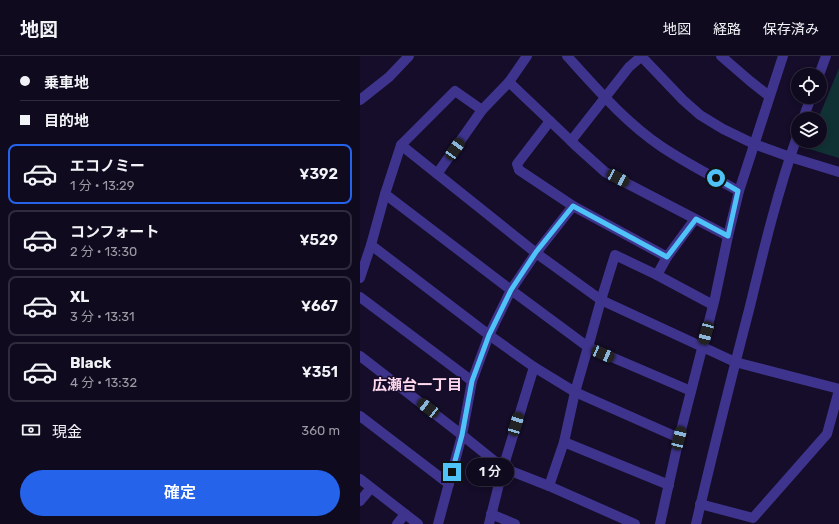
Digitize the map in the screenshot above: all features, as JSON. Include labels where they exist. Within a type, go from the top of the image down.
[{"type":"street","points":[[360,100],[389,77],[409,56]]},
{"type":"street","points":[[437,174],[482,110],[509,82],[526,56]]},
{"type":"street","points":[[567,56],[605,98],[635,126],[661,146],[738,191]]},
{"type":"street","points":[[572,141],[629,67],[642,56],[683,100],[700,115],[723,129],[754,144],[839,172]]},
{"type":"street","points":[[721,56],[770,96]]},
{"type":"street","points":[[660,524],[679,438],[713,305],[738,191],[783,56]]},
{"type":"street","points":[[822,68],[826,56]]},
{"type":"street","points":[[509,82],[572,141],[574,145],[605,172],[728,236]]},
{"type":"street","points":[[360,278],[401,145],[455,90],[482,110]]},
{"type":"street","points":[[550,121],[517,164],[519,170],[573,206],[667,257]]},
{"type":"street","points":[[401,145],[536,252],[601,300],[735,362],[839,390],[827,434],[756,521],[700,504]]},
{"type":"street","points":[[696,524],[735,362],[766,243],[793,148]]},
{"type":"street","points":[[385,194],[588,347],[691,391]]},
{"type":"street","points":[[438,524],[462,435],[472,381],[489,335],[511,290],[536,252],[573,206]]},
{"type":"street","points":[[657,275],[667,257],[696,219]]},
{"type":"street","points":[[371,245],[489,335],[534,367],[575,392],[679,438]]},
{"type":"street","points":[[549,486],[564,442],[575,392],[615,255],[657,275],[713,305]]},
{"type":"street","points":[[360,297],[472,381]]},
{"type":"street","points":[[360,356],[503,468],[549,486],[635,524]]},
{"type":"street","points":[[515,524],[490,519],[503,468],[534,367]]},
{"type":"street","points":[[360,416],[449,484]]},
{"type":"street","points":[[564,442],[669,485]]},
{"type":"street","points":[[360,479],[418,524]]},
{"type":"street","points":[[360,501],[371,488]]},
{"type":"street","points":[[397,524],[406,514]]},
{"type":"green space","points":[[839,68],[839,158],[806,148],[827,148],[827,112],[821,112],[824,104],[827,104],[827,97]]},
{"type":"district","name":"広瀬台一丁目","points":[[417,385]]},
{"type":"route","points":[[452,472],[462,435],[472,381],[489,335],[511,290],[536,252],[573,206],[667,257],[696,219],[728,236],[738,191],[716,178]]}]
